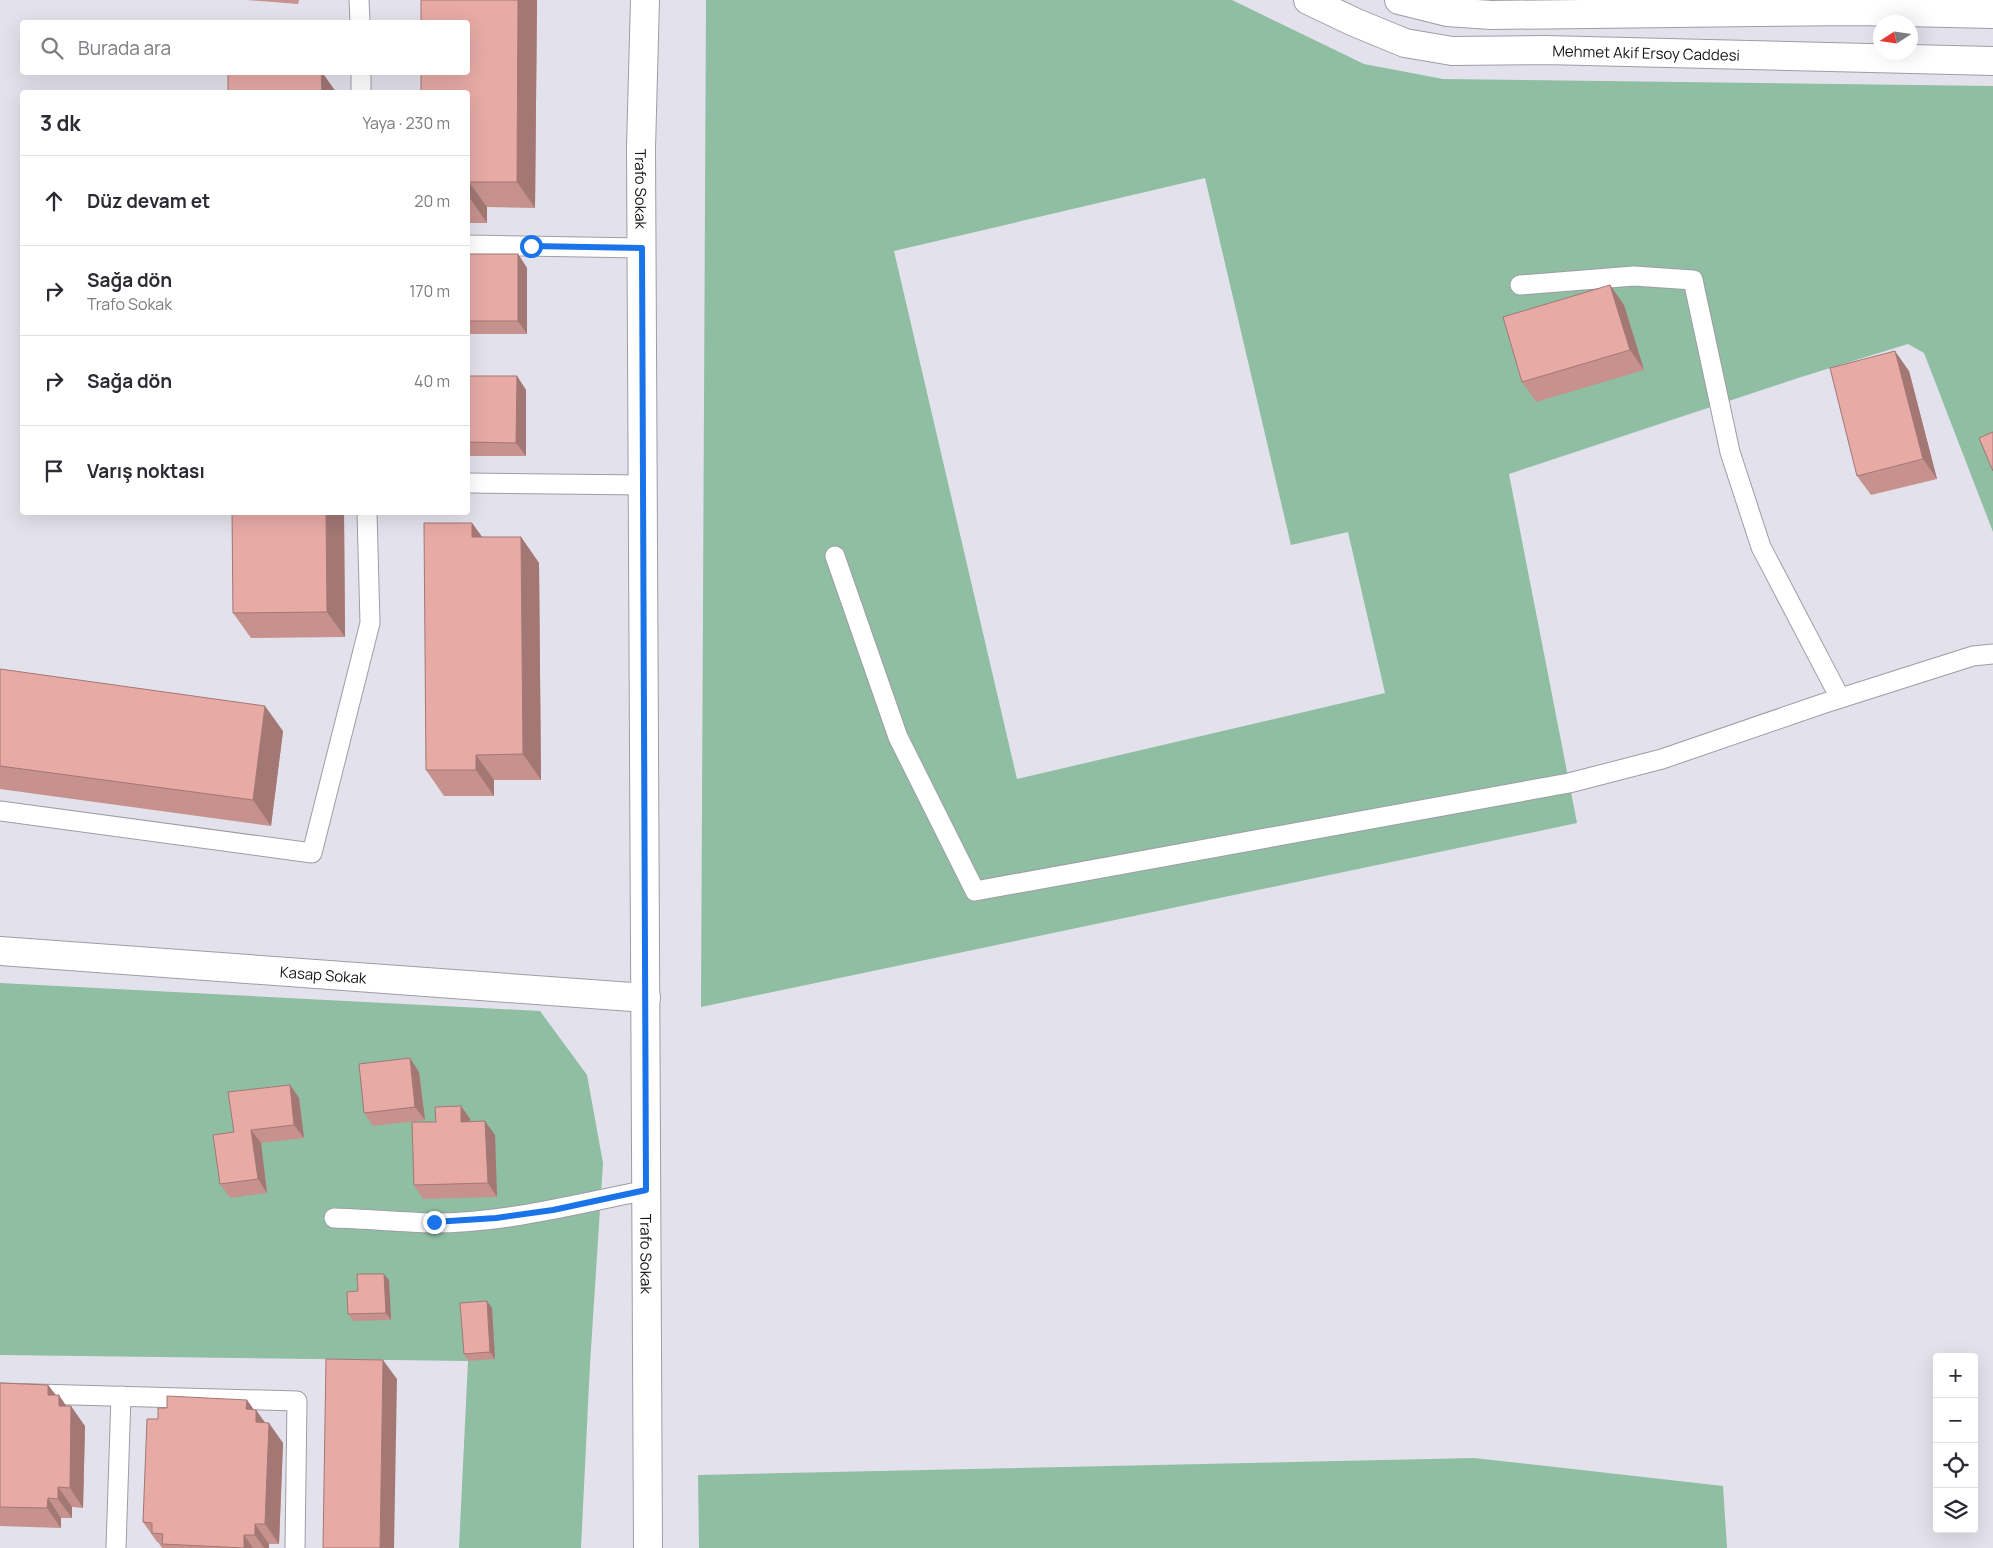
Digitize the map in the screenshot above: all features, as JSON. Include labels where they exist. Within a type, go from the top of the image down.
[{"type":"street","name":"Trafo Sokak","points":[[645,0],[642,248],[648,1548]]},
{"type":"street","name":"Mehmet Akif Ersoy Caddesi","points":[[1308,0],[1405,43],[1452,51],[1545,50],[1993,61]]},
{"type":"street","points":[[1399,0],[1447,12],[1491,15],[1858,11],[1993,14]]},
{"type":"street","name":"Kasap Sokak","points":[[0,951],[646,998]]},
{"type":"lane","points":[[359,0],[360,20]]},
{"type":"lane","points":[[361,75],[361,90]]},
{"type":"lane","points":[[470,245],[642,248]]},
{"type":"lane","points":[[1520,285],[1634,276],[1693,280],[1730,452],[1762,547],[1840,698]]},
{"type":"lane","points":[[470,483],[643,485]]},
{"type":"lane","points":[[0,810],[312,853],[370,623],[367,515]]},
{"type":"lane","points":[[835,556],[898,737],[975,891],[1569,783],[1662,758],[1840,698],[1973,656],[1993,654]]},
{"type":"lane","points":[[334,1218],[434,1222],[496,1218],[553,1210],[646,1190]]},
{"type":"lane","points":[[0,1394],[297,1401],[294,1548]]},
{"type":"lane","points":[[116,1548],[121,1396]]},
{"type":"green space","points":[[706,0],[1232,0],[1364,64],[1443,79],[1993,86],[1993,532],[1924,353],[1908,344],[1798,378],[1509,474],[1577,823],[701,1007]],"holes":[[[1205,178],[1291,545],[1348,532],[1385,693],[1017,779],[894,251]]]},
{"type":"green space","points":[[0,983],[540,1011],[587,1075],[603,1163],[590,1364],[581,1548],[459,1548],[468,1361],[0,1355]]},
{"type":"green space","points":[[1474,1458],[1723,1486],[1727,1548],[699,1548],[698,1475]]},
{"type":"building","points":[[421,0],[518,0],[517,182],[470,182],[470,90],[421,90],[421,75],[470,75],[470,20],[421,20]]},
{"type":"building","points":[[228,75],[321,75],[322,90],[228,90]]},
{"type":"building","points":[[470,254],[518,254],[518,321],[470,321]]},
{"type":"building","points":[[1610,285],[1630,350],[1522,382],[1503,317]]},
{"type":"building","points":[[1895,351],[1923,459],[1857,476],[1830,368]]},
{"type":"building","points":[[470,376],[517,376],[516,443],[470,442]]},
{"type":"building","points":[[1993,432],[1993,471],[1979,438]]},
{"type":"building","points":[[232,515],[326,515],[327,612],[233,613]]},
{"type":"building","points":[[424,523],[472,523],[472,537],[521,537],[523,754],[476,755],[476,770],[426,770]]},
{"type":"building","points":[[0,669],[265,706],[253,800],[0,766]]},
{"type":"building","points":[[410,1058],[415,1107],[364,1113],[359,1064]]},
{"type":"building","points":[[290,1085],[294,1125],[251,1130],[258,1179],[220,1184],[213,1135],[234,1132],[228,1092]]},
{"type":"building","points":[[461,1106],[461,1122],[485,1121],[488,1183],[414,1185],[412,1122],[436,1122],[435,1107]]},
{"type":"building","points":[[357,1274],[384,1274],[386,1313],[348,1314],[347,1292],[358,1291]]},
{"type":"building","points":[[487,1301],[490,1352],[464,1354],[460,1303]]},
{"type":"building","points":[[326,1359],[383,1360],[380,1548],[323,1548]]},
{"type":"building","points":[[0,1383],[48,1385],[48,1395],[59,1395],[59,1406],[71,1406],[70,1488],[58,1487],[58,1499],[48,1498],[47,1508],[0,1507]]},
{"type":"building","points":[[167,1396],[247,1400],[246,1409],[256,1410],[256,1422],[269,1423],[265,1524],[255,1524],[255,1535],[244,1535],[244,1548],[162,1544],[163,1534],[152,1533],[152,1523],[143,1522],[147,1419],[158,1419],[158,1408],[167,1408]]},
{"type":"route","points":[[434,1222],[496,1218],[553,1210],[646,1190],[642,248],[531,246]]}]
